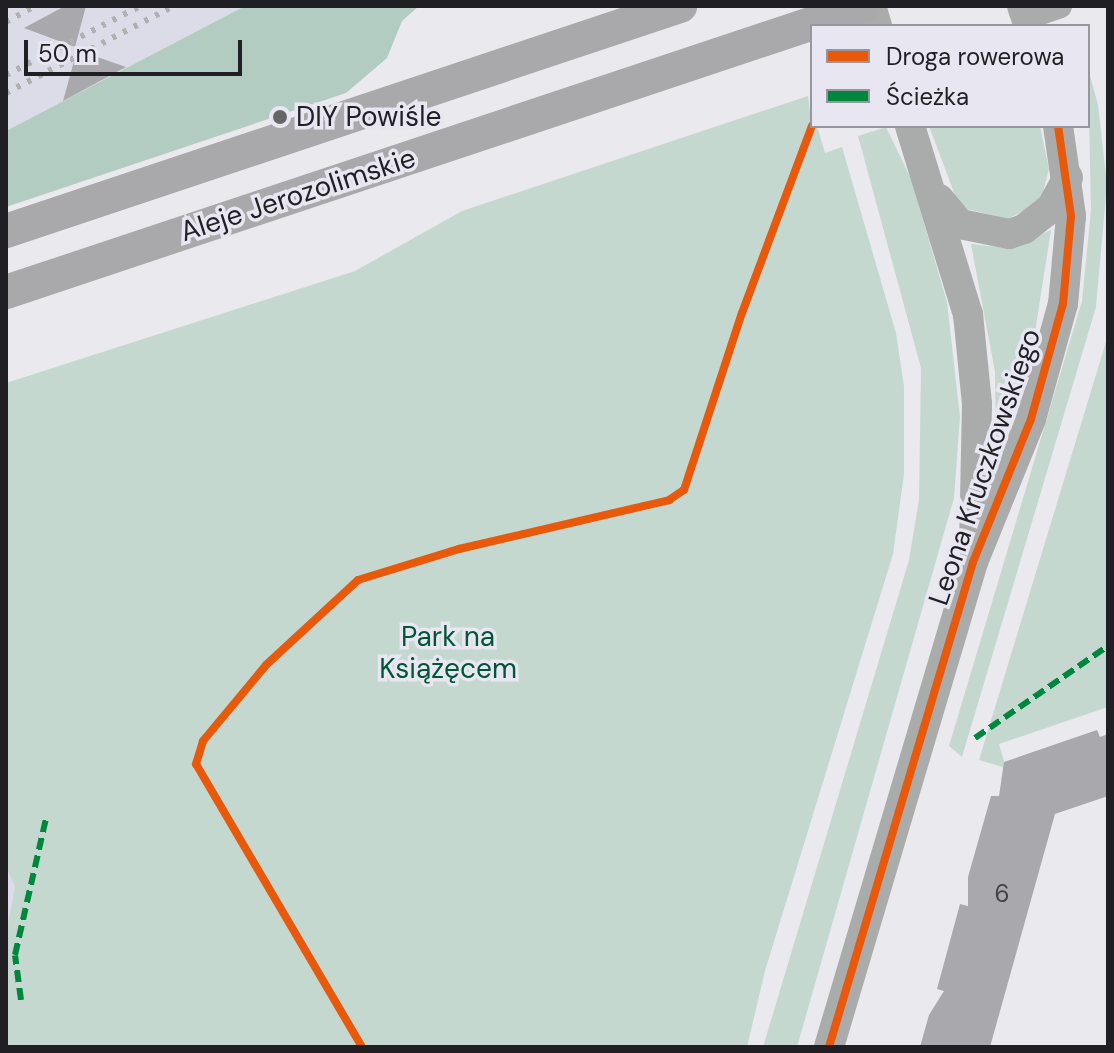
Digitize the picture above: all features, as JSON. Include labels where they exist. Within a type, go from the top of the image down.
[{"type":"main road","name":"Aleje Jerozolimskie","points":[[6,231],[680,6]]},
{"type":"main road","name":"Aleje Jerozolimskie","points":[[6,292],[864,6]]},
{"type":"street","points":[[1026,17],[1060,6]]},
{"type":"street","name":"Leona Kruczkowskiego","points":[[911,128],[935,194],[975,360],[973,562]]},
{"type":"street","name":"Leona Kruczkowskiego","points":[[829,1047],[973,562],[1008,484],[1060,317],[1069,253],[1068,177],[1058,128]]},
{"type":"street","points":[[935,194],[960,224],[1009,234],[1024,229],[1051,208],[1068,177]]},
{"type":"shaded area","points":[[6,6],[245,6],[6,131]]},
{"type":"shaded area","points":[[6,867],[15,887],[6,932]]},
{"type":"green space","points":[[245,6],[419,6],[402,21],[387,58],[346,93],[6,207],[6,131]]},
{"type":"green space","points":[[1090,75],[1098,105],[1107,184],[1096,307],[962,757],[949,746],[1082,301],[1091,210]]},
{"type":"green space","name":"Park na Książęcem","points":[[808,96],[810,128],[818,128],[825,153],[842,147],[896,333],[904,386],[904,474],[893,554],[765,971],[747,1047],[6,1047],[6,932],[15,887],[6,867],[6,383],[355,271],[462,211]]},
{"type":"green space","points":[[886,128],[911,179],[947,302],[960,417],[954,498],[797,1047],[763,1047],[909,560],[919,500],[921,368],[858,136]]},
{"type":"green space","points":[[930,128],[1040,128],[1049,169],[1042,196],[1032,207],[1007,219],[967,209],[956,198]]},
{"type":"green space","points":[[1051,230],[1033,345],[996,458],[995,372],[971,244],[1007,248]]},
{"type":"green space","points":[[1108,335],[1108,707],[999,744],[1006,768],[979,760]]},
{"type":"building","points":[[65,6],[86,6],[75,47],[24,28]]},
{"type":"building","points":[[77,50],[126,67],[63,101]]},
{"type":"building","points":[[1097,730],[1100,737],[1108,734],[1108,796],[1055,814],[990,1047],[920,1047],[929,1015],[944,991],[937,989],[960,904],[968,906],[968,877],[991,796],[999,796],[1004,762]]},
{"type":"railway","points":[[6,22],[35,6]]},
{"type":"railway","points":[[6,75],[140,6]]},
{"type":"railway","points":[[6,93],[174,6]]},
{"type":"marked path","points":[[975,738],[1108,646]]},
{"type":"marked path","points":[[21,1000],[15,955],[46,819]]},
{"type":"cycle path","points":[[362,1047],[196,764],[203,741],[266,665],[358,580],[459,549],[669,500],[684,490],[742,313],[811,128]]},
{"type":"cycle path","points":[[829,1047],[973,562],[1031,419],[1063,304],[1071,216],[1058,128]]},
{"type":"place","name":"DIY Powiśle","points":[[280,117]]}]
